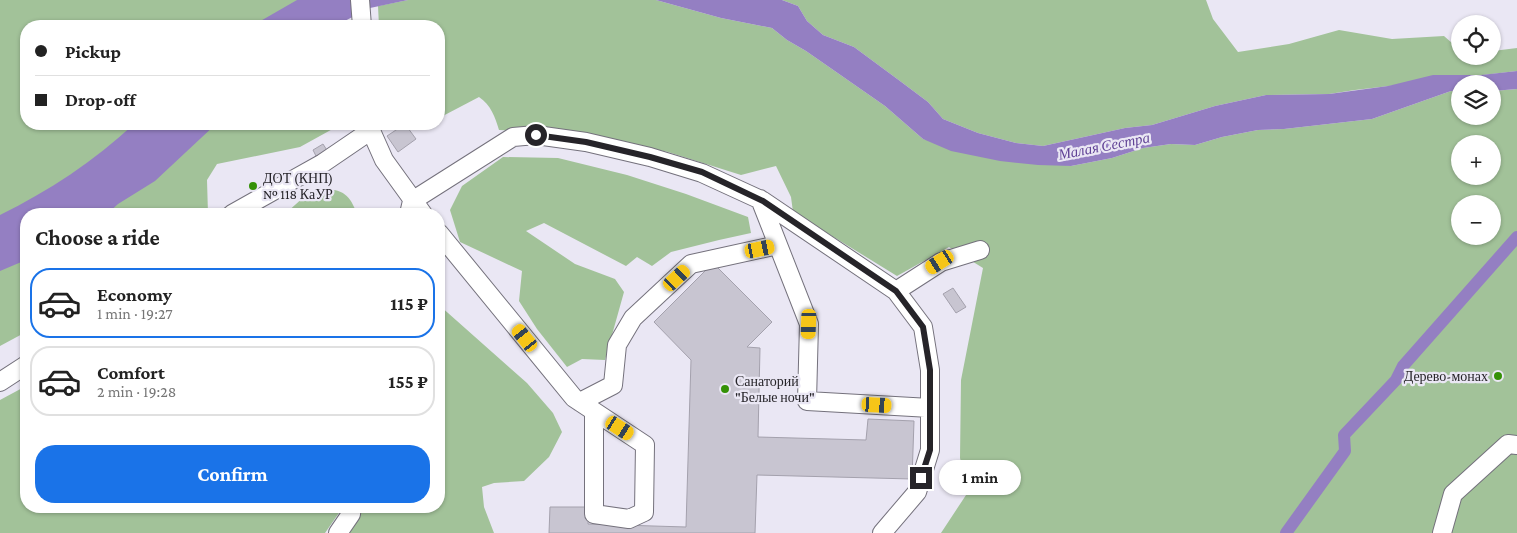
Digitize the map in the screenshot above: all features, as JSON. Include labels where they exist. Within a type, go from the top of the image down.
[{"type":"street","points":[[348,0],[350,20]]},
{"type":"street","points":[[360,0],[362,20]]},
{"type":"street","points":[[243,208],[323,163],[365,130]]},
{"type":"street","points":[[370,130],[384,160],[413,208]]},
{"type":"street","points":[[417,208],[513,137],[536,135],[586,142],[650,157],[702,172],[760,199],[896,291],[923,327],[930,370],[930,450],[917,492],[882,533]]},
{"type":"street","points":[[760,199],[809,324],[807,401],[930,408]]},
{"type":"street","points":[[445,240],[574,398],[587,406],[645,445],[644,512],[628,519],[594,514],[587,406]]},
{"type":"street","points":[[587,406],[613,385],[617,345],[633,318],[691,264],[778,245]]},
{"type":"street","points":[[896,291],[940,262],[980,250]]},
{"type":"street","points":[[0,382],[20,369]]},
{"type":"street","points":[[1442,533],[1453,494],[1508,444],[1517,445]]},
{"type":"street","points":[[338,533],[351,513]]},
{"type":"green space","points":[[0,0],[339,0],[341,20],[20,20],[20,130],[331,130],[300,147],[217,164],[207,180],[208,208],[20,208],[20,335],[0,346]]},
{"type":"green space","points":[[408,0],[656,0],[721,18],[772,28],[885,106],[923,139],[1071,166],[1112,158],[1143,148],[1171,144],[1195,145],[1222,137],[1258,130],[1284,129],[1372,119],[1451,91],[1451,125],[1501,125],[1501,90],[1517,89],[1517,533],[941,533],[968,492],[960,458],[961,380],[983,268],[949,247],[897,276],[793,212],[791,197],[776,166],[741,175],[668,152],[588,135],[499,130],[490,108],[479,97],[445,115],[445,20],[379,20],[378,6]]},
{"type":"green space","points":[[782,0],[1206,0],[1213,19],[1238,52],[1289,44],[1339,30],[1392,39],[1444,36],[1451,42],[1451,65],[1501,65],[1501,50],[1517,48],[1517,71],[1483,75],[1451,75],[1451,79],[1329,94],[1266,95],[1215,106],[1152,125],[1125,128],[1043,146],[1016,143],[978,133],[943,119],[928,102],[854,47],[823,35],[807,21],[798,6]]},
{"type":"green space","points":[[503,157],[558,158],[627,175],[748,217],[751,233],[671,252],[652,266],[637,257],[626,266],[544,223],[526,231],[575,264],[615,279],[624,292],[605,360],[582,359],[567,367],[537,329],[519,301],[522,271],[460,242],[450,210],[462,186]]},
{"type":"green space","points":[[323,189],[336,190],[345,194],[354,208],[292,208],[306,195]]},
{"type":"green space","points":[[445,310],[527,383],[553,413],[562,432],[549,457],[524,481],[494,483],[482,487],[484,507],[494,533],[349,533],[359,519],[360,513],[445,513]]},
{"type":"green space","points":[[20,389],[20,513],[339,513],[325,533],[0,533],[0,400]]},
{"type":"water","points":[[297,0],[408,0],[370,8],[347,20],[262,20]]},
{"type":"water","name":"Малая Сестра","points":[[656,0],[782,0],[798,6],[807,21],[823,35],[854,47],[928,102],[943,119],[978,133],[1016,143],[1043,146],[1125,128],[1152,125],[1215,106],[1266,95],[1329,94],[1388,86],[1433,75],[1451,75],[1451,91],[1372,119],[1284,129],[1258,130],[1222,137],[1195,145],[1171,144],[1143,148],[1112,158],[1071,166],[1038,165],[1000,161],[951,151],[923,139],[885,106],[772,28],[721,18]]},
{"type":"water","points":[[1517,71],[1517,89],[1501,90],[1501,75],[1481,75]]},
{"type":"water","points":[[128,130],[210,130],[155,181],[114,208],[20,208],[20,263],[0,271],[0,215],[36,196],[87,163]]},
{"type":"building","points":[[396,130],[409,130],[416,139],[398,152],[387,136]]},
{"type":"building","points":[[323,144],[330,155],[319,162],[313,150]]},
{"type":"building","name":"Санаторий \"Белые ночи\"","points":[[713,263],[772,322],[747,347],[760,348],[758,437],[866,440],[868,419],[914,421],[912,479],[757,475],[755,533],[549,533],[550,507],[589,507],[588,524],[686,527],[691,360],[654,322]]},
{"type":"building","points":[[953,288],[966,307],[956,313],[943,294]]},
{"type":"waterway","points":[[1286,533],[1345,451],[1344,435],[1396,380],[1403,366],[1517,237]]},
{"type":"place","name":"ДОТ (КНП) № 118 КаУР","points":[[253,186]]},
{"type":"place","name":"Дерево-монах","points":[[1498,376]]},
{"type":"place","name":"Санаторий \"Белые ночи\"","points":[[725,389]]},
{"type":"route","points":[[536,135],[586,142],[650,157],[702,172],[763,201],[896,291],[923,327],[930,370],[930,450],[921,478]]}]
